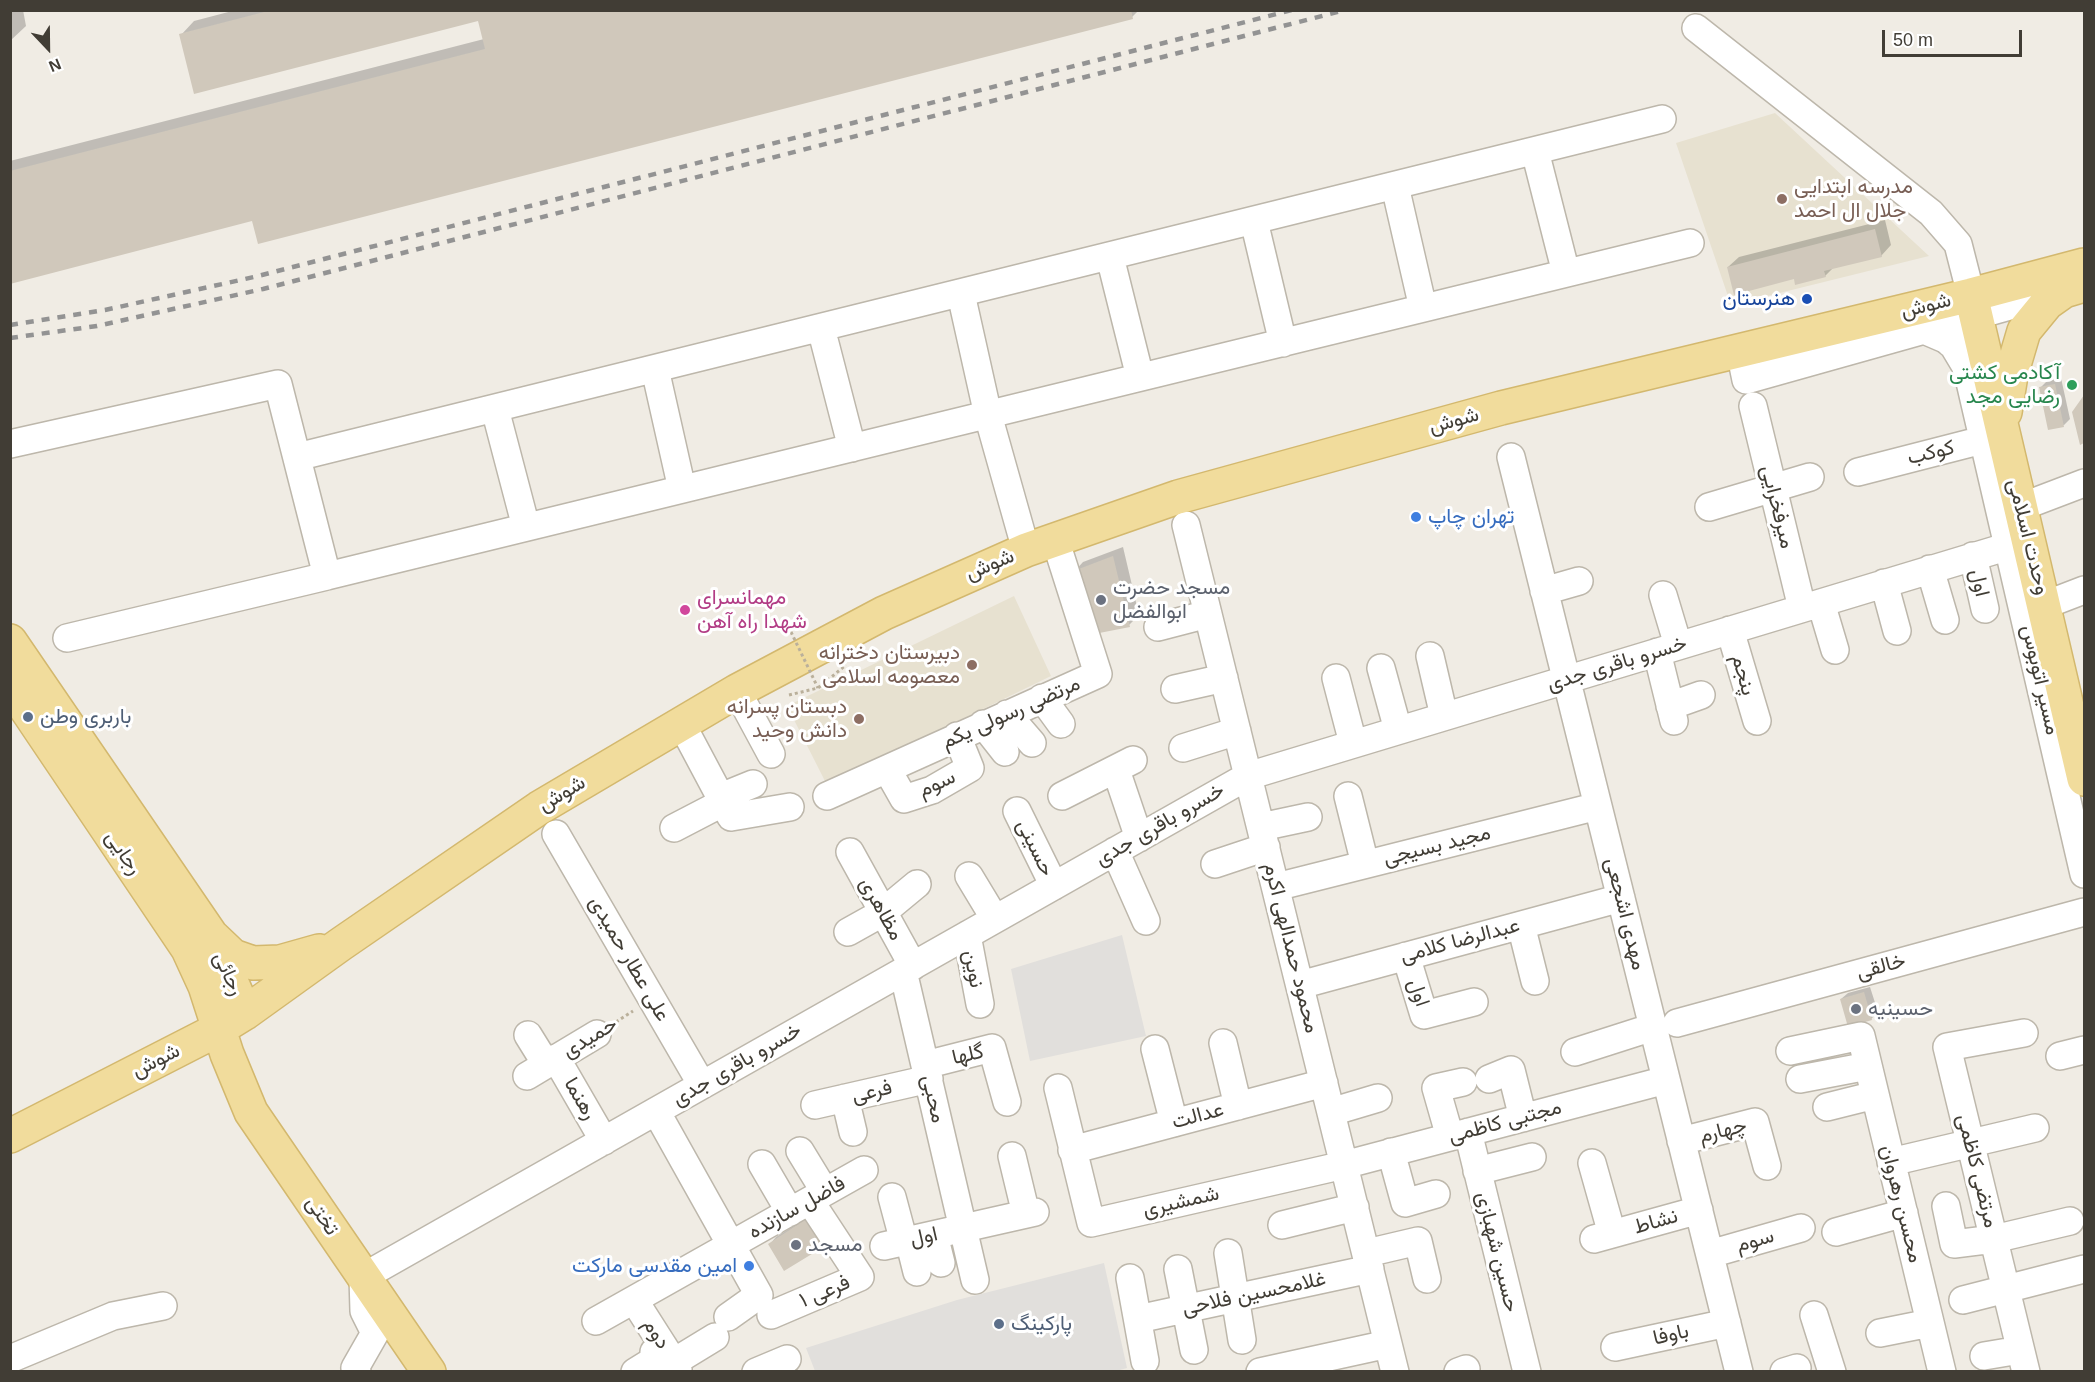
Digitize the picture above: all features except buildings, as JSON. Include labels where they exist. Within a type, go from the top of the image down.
[{"type":"main road","name":"شوش","points":[[10,1136],[230,1032],[341,944],[539,808],[681,723],[884,614],[1040,544],[1178,497],[1501,408],[1743,365],[1974,305],[2085,265]]},
{"type":"main road","points":[[1994,437],[2024,331],[2047,303],[2074,288]]},
{"type":"main road","name":"وحدت اسلامی","points":[[1974,305],[1994,437],[2021,507],[2019,543],[2045,605],[2085,779]]},
{"type":"main road","name":"رجایی","points":[[10,641],[211,935]]},
{"type":"main road","name":"رجایی","points":[[10,685],[188,949],[216,978]]},
{"type":"main road","points":[[211,935],[233,956],[253,963],[280,962],[341,944]]},
{"type":"main road","name":"رجائی","points":[[211,935],[216,978],[230,1032]]},
{"type":"main road","name":"تختی","points":[[230,1032],[251,1112],[429,1371]]},
{"type":"street","points":[[1696,28],[1931,213],[1958,244],[1974,305],[1950,343],[1924,330]]},
{"type":"street","points":[[297,457],[1662,119]]},
{"type":"street","points":[[1535,151],[1566,273]]},
{"type":"street","points":[[1395,186],[1423,308]]},
{"type":"street","points":[[1254,221],[1283,342]]},
{"type":"street","points":[[67,638],[1690,243]]},
{"type":"street","points":[[1110,257],[1140,378]]},
{"type":"street","points":[[1743,365],[1924,330],[1974,305],[2074,288]]},
{"type":"street","points":[[961,294],[988,415],[1040,544]]},
{"type":"street","points":[[821,328],[852,448]]},
{"type":"street","name":"مسیر اتوبوس","points":[[1950,343],[1965,365],[1994,437],[2019,543],[2085,874]]},
{"type":"street","points":[[655,369],[682,489]]},
{"type":"street","points":[[10,444],[278,384],[327,576]]},
{"type":"street","name":"میرفخرایی","points":[[1753,406],[1773,488],[1811,605]]},
{"type":"street","points":[[495,409],[526,527]]},
{"type":"street","name":"کوکب","points":[[1858,472],[1994,437]]},
{"type":"street","name":"مهدی اشجعی","points":[[1511,457],[1621,898],[1665,1025],[1666,1080],[1739,1371]]},
{"type":"street","points":[[1709,507],[1810,477]]},
{"type":"street","points":[[2021,507],[2085,483]]},
{"type":"street","name":"محمود حمدالهی اکرم","points":[[1186,525],[1395,1371]]},
{"type":"street","name":"خسرو باقری جدی","points":[[363,1277],[1248,776],[2019,543]]},
{"type":"street","name":"مرتضی رسولی یکم","points":[[827,796],[1098,674],[1040,544]]},
{"type":"street","name":"اول","points":[[1973,556],[1985,609]]},
{"type":"street","points":[[1930,569],[1945,620]]},
{"type":"street","points":[[1544,591],[1580,581]]},
{"type":"street","points":[[1884,583],[1897,631]]},
{"type":"street","points":[[2045,605],[2085,590]]},
{"type":"street","points":[[1664,595],[1672,713],[1701,695]]},
{"type":"street","points":[[1811,605],[1835,650]]},
{"type":"street","points":[[1158,627],[1208,614]]},
{"type":"street","name":"پنجم","points":[[1730,630],[1757,721]]},
{"type":"street","points":[[1430,656],[1444,716]]},
{"type":"street","points":[[1381,668],[1398,730]]},
{"type":"street","points":[[1174,689],[1224,678]]},
{"type":"street","points":[[1336,678],[1353,743]]},
{"type":"street","points":[[737,691],[771,754]]},
{"type":"street","points":[[1042,698],[1061,724]]},
{"type":"street","points":[[995,719],[1032,743]]},
{"type":"street","points":[[995,719],[1005,752]]},
{"type":"street","points":[[681,723],[726,806]]},
{"type":"street","points":[[1183,748],[1237,731]]},
{"type":"street","name":"سوم","points":[[887,769],[904,799],[932,790],[970,768],[957,736]]},
{"type":"street","points":[[1062,796],[1124,765],[1138,837]]},
{"type":"street","points":[[675,828],[726,806],[753,784]]},
{"type":"street","points":[[1348,796],[1365,864]]},
{"type":"street","points":[[726,806],[790,807]]},
{"type":"street","name":"مجید بسیجی","points":[[1276,887],[1598,806]]},
{"type":"street","name":"حسینی","points":[[1017,811],[1054,886]]},
{"type":"street","points":[[1215,864],[1263,837],[1308,817]]},
{"type":"street","name":"علی عطار حمیدی","points":[[556,834],[605,901],[653,1000],[702,1085]]},
{"type":"street","points":[[1115,851],[1146,921]]},
{"type":"street","name":"مظاهری","points":[[850,852],[908,968]]},
{"type":"street","points":[[969,876],[994,919]]},
{"type":"street","points":[[848,932],[882,913],[917,884]]},
{"type":"street","name":"عبدالرضا کلامی","points":[[1300,985],[1621,898]]},
{"type":"street","name":"خالقی","points":[[1575,1052],[1665,1025],[2085,912]]},
{"type":"street","points":[[1521,925],[1535,981]]},
{"type":"street","name":"نوین","points":[[967,935],[980,1004]]},
{"type":"street","name":"اول","points":[[1406,956],[1424,1015],[1474,1002]]},
{"type":"street","name":"محبی","points":[[908,968],[927,1072],[964,1228]]},
{"type":"street","name":"مرتضی کاظمی","points":[[2023,1361],[1947,1047],[2024,1033]]},
{"type":"street","name":"حمیدی","points":[[543,1066],[597,1034]]},
{"type":"street","points":[[528,1035],[543,1066]]},
{"type":"street","name":"محسن رهروان","points":[[1790,1051],[1861,1036],[1930,1323],[1939,1371]]},
{"type":"street","points":[[1223,1043],[1238,1106]]},
{"type":"street","name":"گلها","points":[[927,1072],[992,1048],[1007,1102]]},
{"type":"street","points":[[1155,1049],[1174,1123]]},
{"type":"street","name":"رهنما","points":[[543,1066],[604,1141]]},
{"type":"street","points":[[1800,1079],[1868,1066]]},
{"type":"street","points":[[1459,1135],[1436,1088],[1476,1081],[1511,1070],[1523,1118]]},
{"type":"street","name":"فرعی","points":[[815,1105],[927,1072]]},
{"type":"street","name":"مجتبی کاظمی","points":[[1344,1165],[1666,1080]]},
{"type":"street","name":"عدالت","points":[[1072,1150],[1324,1083]]},
{"type":"street","points":[[1058,1088],[1072,1150]]},
{"type":"street","points":[[1827,1107],[1875,1095]]},
{"type":"street","points":[[845,1098],[853,1132]]},
{"type":"street","points":[[1331,1112],[1378,1098]]},
{"type":"street","name":"فاضل سازنده","points":[[656,1111],[730,1246]]},
{"type":"street","name":"چهارم","points":[[1681,1141],[1755,1122],[1767,1166]]},
{"type":"street","points":[[1891,1162],[1971,1145],[2035,1128]]},
{"type":"street","name":"حسین شهبازی","points":[[1459,1135],[1478,1171],[1527,1371]]},
{"type":"street","points":[[800,1150],[808,1202]]},
{"type":"street","name":"شمشیری","points":[[1072,1150],[1091,1223],[1344,1165]]},
{"type":"street","points":[[1391,1152],[1405,1203],[1436,1194]]},
{"type":"street","points":[[975,1280],[964,1228],[1030,1213],[1012,1156]]},
{"type":"street","points":[[1478,1171],[1532,1157]]},
{"type":"street","name":"نشاط","points":[[1592,1163],[1603,1237],[1699,1210]]},
{"type":"street","points":[[762,1164],[808,1202]]},
{"type":"street","name":"فاضل سازنده","points":[[596,1321],[864,1170]]},
{"type":"street","points":[[892,1197],[908,1241],[929,1268]]},
{"type":"street","name":"فرعی ۱","points":[[771,1315],[860,1277],[808,1202]]},
{"type":"street","points":[[1946,1206],[1954,1244],[1994,1239],[2070,1221]]},
{"type":"street","points":[[1282,1225],[1355,1207]]},
{"type":"street","points":[[1836,1232],[1904,1213]]},
{"type":"street","name":"اول","points":[[908,1241],[964,1228]]},
{"type":"street","name":"سوم","points":[[1710,1254],[1801,1228]]},
{"type":"street","name":"غلامحسین فلاحی","points":[[1138,1319],[1234,1298],[1369,1261],[1418,1241],[1427,1280]]},
{"type":"street","points":[[635,1371],[656,1359],[654,1352],[672,1359],[721,1327],[759,1295],[730,1246]]},
{"type":"street","points":[[1228,1253],[1242,1340]]},
{"type":"street","points":[[1178,1269],[1194,1350]]},
{"type":"street","points":[[1964,1300],[2085,1269]]},
{"type":"street","points":[[357,1371],[356,1368],[375,1333],[364,1311],[363,1277]]},
{"type":"street","points":[[1130,1278],[1145,1360]]},
{"type":"street","name":"دوم","points":[[634,1300],[672,1359]]},
{"type":"street","points":[[10,1359],[113,1316],[163,1306]]},
{"type":"street","points":[[1814,1315],[1832,1371]]},
{"type":"street","name":"باوفا","points":[[1616,1347],[1727,1323]]},
{"type":"street","points":[[1880,1332],[1930,1323]]},
{"type":"street","points":[[1260,1371],[1388,1344]]},
{"type":"street","points":[[1984,1356],[2023,1361]]},
{"type":"street","points":[[756,1371],[787,1359]]},
{"type":"path","points":[[791,632],[818,688]]},
{"type":"path","points":[[789,695],[818,688],[846,665]]},
{"type":"path","name":"حمیدی","points":[[597,1034],[653,1000]]},
{"type":"shaded area","name":"مدرسه ابتدایی جلال ال احمد","points":[[1775,113],[1929,256],[1731,305],[1676,143]]},
{"type":"shaded area","points":[[1014,596],[1051,676],[827,785],[787,706]]},
{"type":"shaded area","points":[[1122,935],[1146,1036],[1030,1061],[1011,969]]},
{"type":"shaded area","name":"پارکینگ","points":[[1104,1263],[1127,1368],[1113,1372],[815,1371],[806,1348],[957,1300]]},
{"type":"railway","points":[[10,325],[105,310],[254,277],[1292,10]]},
{"type":"railway","points":[[10,338],[97,326],[263,289],[1345,10]]},
{"type":"place","name":"مدرسه ابتدایی جلال ال احمد","points":[[1782,199]]},
{"type":"place","name":"هنرستان","points":[[1807,299]]},
{"type":"place","name":"آکادمی کشتی رضایی مجد","points":[[2072,385]]},
{"type":"place","name":"تهران چاپ","points":[[1416,517]]},
{"type":"place","name":"مسجد حضرت ابوالفضل","points":[[1101,600]]},
{"type":"place","name":"مهمانسرای شهدا راه آهن","points":[[685,610]]},
{"type":"place","name":"دبیرستان دخترانه معصومه اسلامی","points":[[972,665]]},
{"type":"place","name":"باربری وطن","points":[[28,717]]},
{"type":"place","name":"دبستان پسرانه دانش وحید","points":[[859,719]]},
{"type":"place","name":"حسینیه","points":[[1856,1009]]},
{"type":"place","name":"مسجد","points":[[796,1245]]},
{"type":"place","name":"امین مقدسی مارکت","points":[[749,1266]]},
{"type":"place","name":"پارکینگ","points":[[999,1324]]}]
